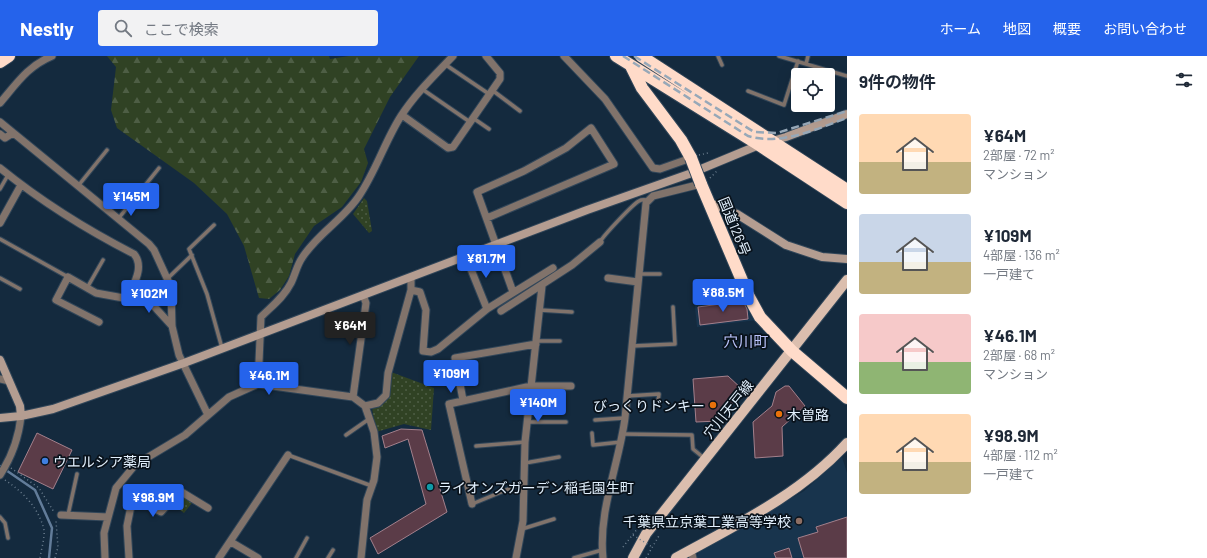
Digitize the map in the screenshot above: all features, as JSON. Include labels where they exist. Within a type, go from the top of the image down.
[{"type":"highway","points":[[0,62],[9,56]]},
{"type":"highway","name":"国道126号","points":[[616,56],[759,145],[847,203]]},
{"type":"highway","points":[[641,56],[847,190]]},
{"type":"highway","name":"国道126号","points":[[631,66],[642,88],[693,157],[710,203],[749,297],[760,317],[792,351],[847,398]]},
{"type":"main road","name":"穴川天戸線","points":[[633,558],[646,534],[847,280]]},
{"type":"main road","points":[[676,558],[692,554],[796,489],[832,459],[847,443]]},
{"type":"street","points":[[0,103],[29,68],[39,61],[52,56]]},
{"type":"street","points":[[258,384],[262,332],[261,317],[283,296],[301,259],[318,237],[346,212],[359,196],[374,171],[384,147],[402,115],[422,89],[453,56]]},
{"type":"street","points":[[402,115],[448,148],[453,147],[500,79],[500,73],[486,56]]},
{"type":"street","points":[[564,56],[605,99],[653,168],[660,169],[693,157]]},
{"type":"street","points":[[0,418],[21,416],[53,409],[184,363],[262,332],[411,278],[496,244],[689,174],[759,145],[786,137],[847,114]]},
{"type":"street","points":[[0,122],[152,247],[167,279],[172,296],[172,326],[176,346],[208,415]]},
{"type":"street","points":[[487,218],[614,164],[591,128],[566,148],[524,171],[477,192],[514,292]]},
{"type":"street","points":[[0,134],[8,138],[12,133]]},
{"type":"street","points":[[0,168],[21,185],[43,198],[57,210],[98,236],[134,254],[138,259],[139,268],[128,298]]},
{"type":"street","points":[[602,558],[604,518],[622,442],[625,418],[646,203],[653,196],[703,183]]},
{"type":"street","points":[[0,223],[21,185]]},
{"type":"street","points":[[710,203],[737,214],[786,245],[822,257],[847,259]]},
{"type":"street","points":[[500,311],[542,286],[572,265],[600,242]]},
{"type":"street","points":[[466,257],[487,309]]},
{"type":"street","points":[[411,290],[420,292],[426,310],[423,351],[431,352],[438,349],[487,309],[553,268]]},
{"type":"street","points":[[99,322],[56,300],[68,277],[96,293],[151,303],[172,326]]},
{"type":"street","points":[[365,406],[378,403],[386,395],[388,373],[411,290],[411,278]]},
{"type":"street","points":[[608,278],[638,282]]},
{"type":"street","points":[[516,558],[521,530],[525,442],[542,286]]},
{"type":"street","points":[[353,397],[366,303],[363,295]]},
{"type":"street","points":[[463,400],[455,358],[536,342]]},
{"type":"street","points":[[0,360],[20,406],[21,416],[20,428],[7,464],[0,476]]},
{"type":"street","points":[[0,379],[9,381]]},
{"type":"street","points":[[105,558],[104,533],[116,488],[135,465],[185,435],[229,397],[258,384],[353,397],[365,406],[374,432],[377,457],[372,486],[367,500],[361,558]]},
{"type":"street","points":[[472,504],[448,404],[531,386],[571,386]]},
{"type":"street","points":[[219,558],[288,455]]},
{"type":"street","points":[[129,558],[127,526],[132,501],[136,499],[161,512],[180,491],[208,508]]},
{"type":"street","points":[[65,515],[108,517]]},
{"type":"street","points":[[231,542],[258,558]]},
{"type":"lane","points":[[718,56],[722,65]]},
{"type":"lane","points":[[779,56],[847,76]]},
{"type":"lane","points":[[806,64],[808,56]]},
{"type":"lane","points":[[748,91],[784,105],[798,61]]},
{"type":"lane","points":[[445,64],[520,111]]},
{"type":"lane","points":[[422,89],[489,129]]},
{"type":"lane","points":[[78,186],[107,150]]},
{"type":"lane","points":[[118,219],[159,168]]},
{"type":"lane","points":[[0,188],[8,175]]},
{"type":"lane","points":[[600,242],[618,223],[622,215],[640,200],[649,200]]},
{"type":"lane","points":[[214,225],[189,249],[207,294],[222,349]]},
{"type":"lane","points":[[0,239],[68,277]]},
{"type":"lane","points":[[167,279],[192,255]]},
{"type":"lane","points":[[87,288],[103,260]]},
{"type":"lane","points":[[639,274],[660,274]]},
{"type":"lane","points":[[0,278],[20,289]]},
{"type":"lane","points":[[632,346],[675,344],[672,307]]},
{"type":"lane","points":[[540,310],[572,312]]},
{"type":"lane","points":[[536,342],[560,341]]},
{"type":"lane","points":[[627,396],[658,394],[658,401]]},
{"type":"lane","points":[[346,435],[370,418]]},
{"type":"lane","points":[[595,420],[625,418]]},
{"type":"lane","points":[[528,422],[566,422]]},
{"type":"lane","points":[[592,433],[593,445],[622,442]]},
{"type":"lane","points":[[623,434],[692,435],[693,449],[706,460]]},
{"type":"lane","points":[[476,446],[525,442]]},
{"type":"lane","points":[[288,455],[372,486]]},
{"type":"lane","points":[[524,464],[559,457]]},
{"type":"lane","points":[[65,515],[77,474]]},
{"type":"lane","points":[[472,504],[523,483]]},
{"type":"lane","points":[[0,517],[5,524],[8,538]]},
{"type":"lane","points":[[521,530],[554,518]]},
{"type":"lane","points":[[296,558],[308,538]]},
{"type":"lane","points":[[328,558],[333,550]]},
{"type":"lane","points":[[574,558],[602,550]]},
{"type":"path","points":[[693,157],[708,153]]},
{"type":"path","points":[[703,183],[719,169]]},
{"type":"path","points":[[7,464],[39,488],[56,515],[58,547],[55,558]]},
{"type":"path","points":[[0,476],[20,490],[34,507],[44,531],[40,558]]},
{"type":"path","points":[[623,547],[643,523]]},
{"type":"path","points":[[646,558],[660,534]]},
{"type":"path","points":[[633,535],[652,547]]},
{"type":"shaded area","points":[[722,283],[723,289],[740,287],[758,320],[697,327],[693,287]]},
{"type":"shaded area","name":"千葉県立京葉工業高等学校","points":[[842,457],[847,473],[847,558],[696,558],[699,551],[804,491]]},
{"type":"green space","points":[[107,56],[329,56],[330,59],[349,56],[419,56],[390,97],[364,149],[368,163],[361,182],[342,207],[314,226],[295,254],[289,276],[280,290],[269,299],[259,298],[244,246],[227,214],[194,183],[117,128],[111,110],[116,67]]},
{"type":"green space","points":[[364,198],[367,201],[372,231],[369,233],[353,214]]},
{"type":"green space","points":[[391,372],[434,388],[431,430],[404,424],[376,432],[372,408],[387,399],[390,390]]},
{"type":"green space","points":[[180,497],[185,497],[192,503],[184,513],[173,505]]},
{"type":"building","points":[[743,301],[747,309],[748,319],[700,325],[698,307]]},
{"type":"building","name":"びっくりドンキー","points":[[728,376],[743,390],[719,421],[696,422],[693,379]]},
{"type":"building","name":"木曽路","points":[[785,386],[789,386],[805,406],[782,427],[783,456],[755,458],[753,422],[772,406],[776,392]]},
{"type":"building","name":"ライオンズガーデン稲毛園生町","points":[[401,429],[422,430],[447,512],[378,554],[370,538],[426,504],[408,439],[385,448],[382,436]]},
{"type":"building","name":"ウエルシア薬局","points":[[37,433],[72,450],[53,489],[18,472]]},
{"type":"building","points":[[847,517],[847,558],[804,558],[798,538],[818,532],[816,527]]},
{"type":"building","points":[[789,548],[792,558],[776,558],[774,553]]},
{"type":"waterway","points":[[0,466],[35,490],[52,528],[49,558]]},
{"type":"railway","points":[[623,56],[748,136],[760,139],[786,138],[847,118]]},
{"type":"railway","points":[[634,56],[754,132],[777,133],[847,111]]},
{"type":"place","name":"びっくりドンキー","points":[[713,405]]},
{"type":"place","name":"木曽路","points":[[779,414]]},
{"type":"place","name":"ウエルシア薬局","points":[[45,461]]},
{"type":"place","name":"ライオンズガーデン稲毛園生町","points":[[430,487]]},
{"type":"place","name":"千葉県立京葉工業高等学校","points":[[799,521]]},
{"type":"district","name":"穴川町","points":[[746,341]]}]
